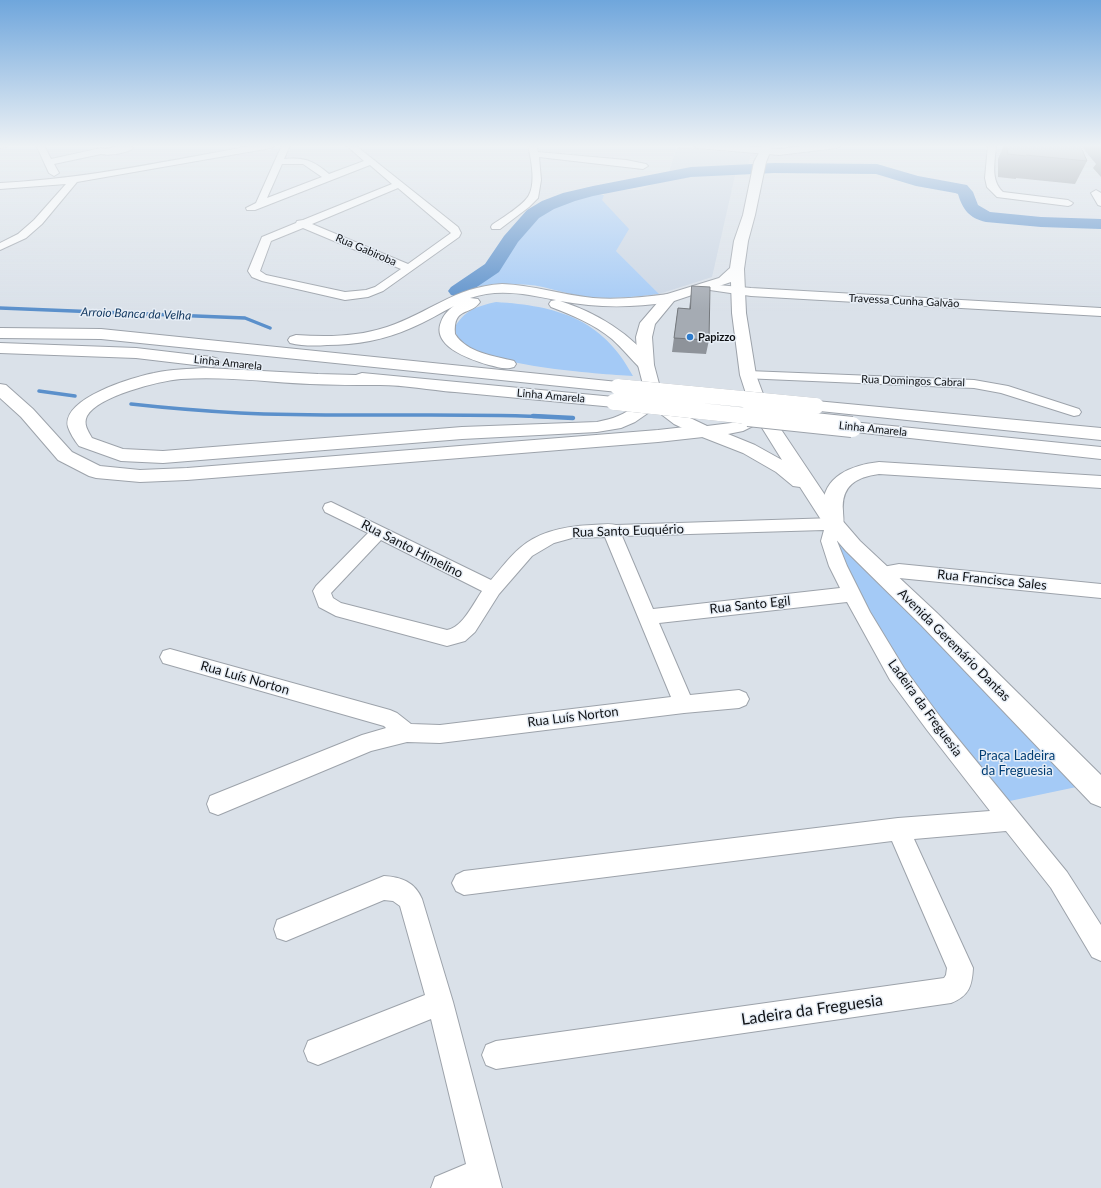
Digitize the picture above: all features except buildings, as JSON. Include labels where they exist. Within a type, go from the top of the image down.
[{"type":"main road","name":"Avenida Geremário Dantas","points":[[752,200],[742,241],[737,270],[737,290],[748,375],[761,413],[834,524],[853,546],[883,573],[1101,794]]},
{"type":"main road","points":[[102,334],[167,333],[346,341],[369,338],[392,331],[407,325],[452,300],[466,294],[488,289],[519,289],[593,302],[632,303],[669,298],[707,287],[724,281],[737,270]]},
{"type":"main road","points":[[690,292],[700,292],[714,296],[731,305],[739,312]]},
{"type":"main road","points":[[598,384],[489,360],[470,353],[457,346],[450,339],[446,330],[448,322],[453,313],[463,306],[486,298],[517,297],[554,303],[606,328],[646,366]]},
{"type":"main road","name":"Avenida Geremário Dantas","points":[[669,298],[648,323],[644,337],[646,366],[654,396],[664,407],[680,420],[766,457],[813,491]]},
{"type":"main road","name":"Linha Amarela","points":[[0,333],[102,334],[598,384],[616,394],[852,427],[1101,453]]},
{"type":"main road","name":"Linha Amarela","points":[[0,348],[136,353],[377,380],[816,406],[1101,434]]},
{"type":"main road","points":[[377,380],[311,379],[207,372],[165,375],[137,382],[116,390],[94,402],[79,415],[77,427],[85,442],[121,455],[163,457],[462,433],[597,428],[613,425],[629,419],[643,409],[654,396]]},
{"type":"main road","points":[[0,389],[27,413],[65,456],[96,472],[140,476],[203,473],[658,436],[737,428],[747,424],[761,413]]},
{"type":"main road","points":[[834,524],[834,497],[843,481],[851,474],[864,470],[879,468],[1101,482]]},
{"type":"street","points":[[0,247],[22,236],[38,222],[56,200]]},
{"type":"street","points":[[251,208],[269,200]]},
{"type":"street","points":[[359,200],[301,223],[266,239],[254,271],[256,275],[262,278],[344,296],[368,293],[379,289],[454,237],[456,233],[454,229],[418,200]]},
{"type":"street","points":[[496,227],[529,200]]},
{"type":"street","points":[[1046,200],[1068,203]]},
{"type":"street","name":"Rua Gabiroba","points":[[301,223],[408,268]]},
{"type":"street","name":"Travessa Cunha Galvão","points":[[707,287],[1101,312]]},
{"type":"street","name":"Rua Domingos Cabral","points":[[748,375],[974,384],[1003,389],[1074,412]]},
{"type":"street","name":"Rua Santo Himelino","points":[[331,508],[493,590]]},
{"type":"street","name":"Rua Santo Euquério","points":[[378,533],[322,591],[325,602],[336,609],[446,638],[458,636],[468,627],[493,590],[526,552],[548,539],[572,532],[610,529],[706,529],[834,524]]},
{"type":"street","name":"Ladeira da Freguesia","points":[[834,524],[829,540],[838,566],[897,674],[934,724],[1058,880],[1101,948]]},
{"type":"street","points":[[610,529],[684,704]]},
{"type":"street","name":"Rua Francisca Sales","points":[[883,573],[899,571],[923,572],[1101,591]]},
{"type":"street","name":"Rua Santo Egil","points":[[648,617],[852,594]]},
{"type":"street","name":"Rua Luís Norton","points":[[170,657],[390,719],[408,733]]},
{"type":"street","name":"Rua Luís Norton","points":[[218,804],[369,742],[408,733],[440,734],[684,704],[739,700]]},
{"type":"street","points":[[1067,759],[1101,782]]},
{"type":"street","points":[[464,883],[898,828],[1010,820]]},
{"type":"street","name":"Ladeira da Freguesia","points":[[496,1055],[951,990],[959,981],[960,968],[898,828]]},
{"type":"street","points":[[286,929],[384,888],[398,889],[410,899],[440,1002],[485,1180],[446,1188]]},
{"type":"street","points":[[318,1051],[440,1002]]},
{"type":"shaded area","points":[[601,200],[729,200],[712,277],[659,294],[616,251],[621,222]]},
{"type":"green space","points":[[562,200],[602,200],[629,229],[616,251],[659,294],[601,298],[577,295],[524,284],[469,288],[537,211]]},
{"type":"green space","points":[[496,302],[539,307],[576,319],[592,328],[607,341],[621,356],[633,376],[569,371],[541,367],[490,356],[471,349],[459,340],[454,329],[462,318],[471,310]]},
{"type":"green space","name":"Praça Ladeira da Freguesia","points":[[837,533],[1086,785],[1005,802],[938,723],[866,607],[837,547]]},
{"type":"waterway","name":"Arroio Banca da Velha","points":[[458,291],[492,268],[510,240],[533,214],[548,205],[560,200]]},
{"type":"waterway","name":"Arroio Banca da Velha","points":[[968,200],[971,208],[986,217],[1041,222],[1101,224]]},
{"type":"waterway","name":"Arroio Banca da Velha","points":[[0,308],[245,318],[270,328]]},
{"type":"waterway","points":[[39,391],[75,396]]},
{"type":"waterway","points":[[131,404],[240,413],[553,417]]},
{"type":"waterway","points":[[533,416],[553,417]]},
{"type":"waterway","points":[[553,417],[573,418]]},
{"type":"place","name":"Papizzo","points":[[690,337]]}]
